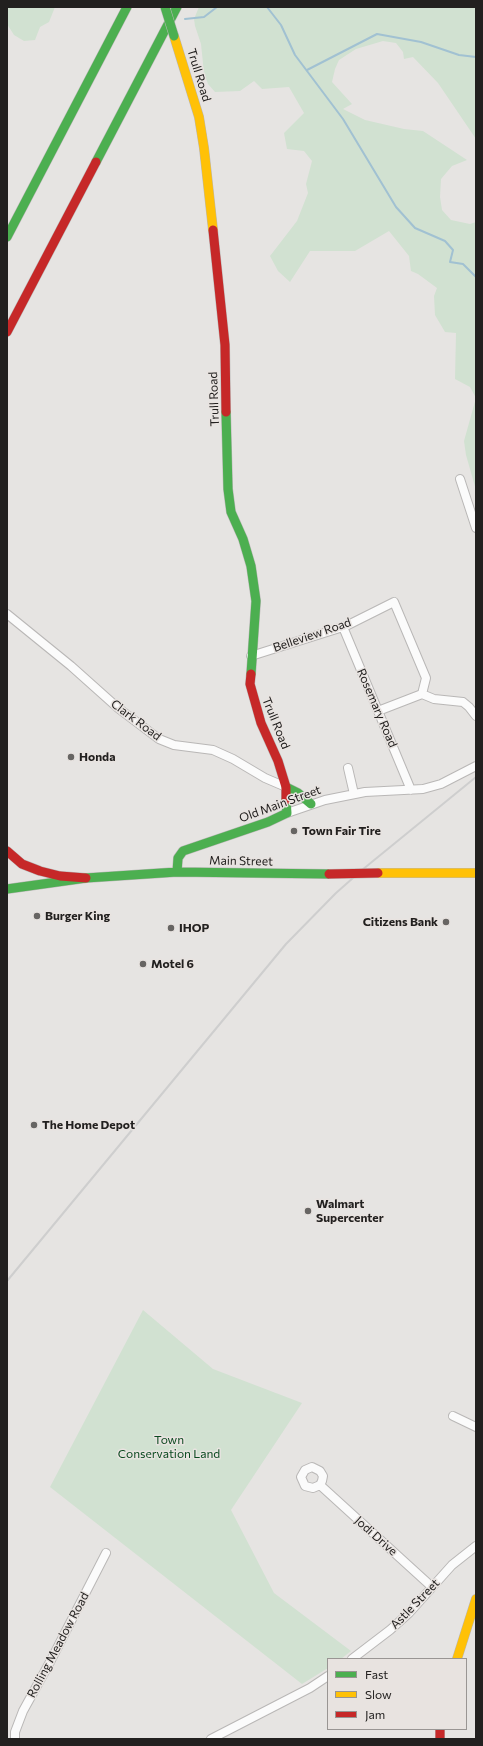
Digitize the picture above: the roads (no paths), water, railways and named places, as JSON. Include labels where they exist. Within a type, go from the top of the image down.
[{"type":"main road","points":[[7,238],[127,7]]},
{"type":"main road","name":"Trull Road","points":[[165,7],[196,104],[203,141],[225,345],[228,489],[233,517],[243,539],[251,566],[256,601],[250,684],[252,696],[261,723],[278,761],[286,787],[287,813]]},
{"type":"main road","points":[[7,332],[176,7]]},
{"type":"main road","points":[[286,787],[298,793],[311,804]]},
{"type":"main road","name":"Old Main Street","points":[[177,872],[178,857],[184,851],[268,822],[287,813]]},
{"type":"main road","points":[[7,852],[22,864],[40,871],[60,876],[86,878]]},
{"type":"main road","name":"Main Street","points":[[7,889],[86,878],[177,872],[476,874]]},
{"type":"main road","points":[[457,1658],[476,1599]]},
{"type":"street","points":[[460,479],[476,528]]},
{"type":"street","name":"Belleview Road","points":[[251,656],[343,627],[394,602],[426,678],[422,694]]},
{"type":"street","name":"Clark Road","points":[[7,614],[71,666],[118,708],[159,739],[174,745],[213,750],[233,759],[265,778],[286,787]]},
{"type":"street","name":"Rosemary Road","points":[[343,627],[411,790]]},
{"type":"street","points":[[378,711],[422,694],[434,699],[463,702],[476,716]]},
{"type":"street","name":"Old Main Street","points":[[287,813],[311,804],[354,794],[394,789],[423,789],[441,784],[476,766]]},
{"type":"street","points":[[348,768],[354,794]]},
{"type":"street","points":[[453,1416],[476,1427]]},
{"type":"street","name":"Jodi Drive","points":[[320,1486],[432,1587]]},
{"type":"street","name":"Astle Street","points":[[353,1658],[390,1630],[409,1613],[452,1565],[476,1546]]},
{"type":"street","name":"Rolling Meadow Road","points":[[15,1739],[15,1732],[24,1711],[106,1553]]},
{"type":"street","points":[[211,1739],[268,1711],[310,1688],[327,1677]]},
{"type":"waterway","points":[[185,19],[204,17],[217,7]]},
{"type":"waterway","points":[[267,7],[281,25],[295,55],[343,119],[396,207],[415,228],[445,241],[453,250],[450,262],[463,264],[476,277]]},
{"type":"waterway","points":[[307,70],[377,34],[421,42],[459,55],[476,57]]},
{"type":"railway","points":[[7,1281],[286,944],[336,893],[362,870],[476,777]]},
{"type":"place","name":"Honda","points":[[71,757]]},
{"type":"place","name":"Town Fair Tire","points":[[294,831]]},
{"type":"place","name":"Burger King","points":[[37,916]]},
{"type":"place","name":"Citizens Bank","points":[[446,922]]},
{"type":"place","name":"IHOP","points":[[171,928]]},
{"type":"place","name":"Motel 6","points":[[143,964]]},
{"type":"place","name":"The Home Depot","points":[[34,1125]]},
{"type":"place","name":"Walmart Supercenter","points":[[308,1211]]},
{"type":"park label","name":"Town Conservation Land","points":[[169,1447]]}]
